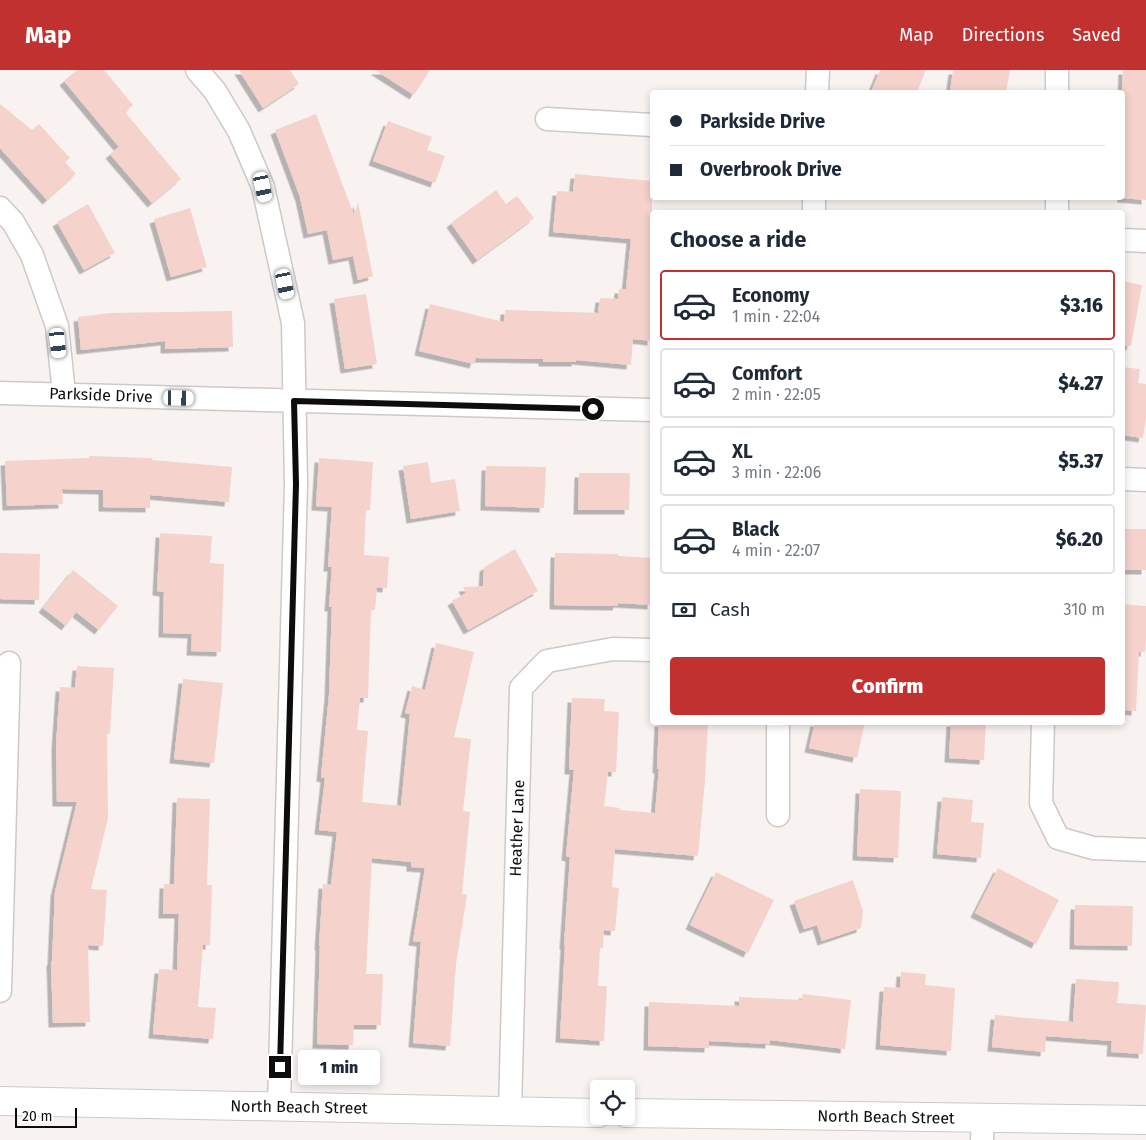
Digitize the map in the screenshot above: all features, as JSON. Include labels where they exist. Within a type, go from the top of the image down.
[{"type":"street","points":[[197,70],[215,91],[239,131],[263,187],[293,323],[296,484],[279,1106]]},
{"type":"street","points":[[817,90],[818,70]]},
{"type":"street","points":[[1057,70],[1057,90]]},
{"type":"street","points":[[547,119],[650,125]]},
{"type":"street","points":[[0,208],[13,222],[32,255],[57,326],[64,394]]},
{"type":"street","points":[[1125,240],[1146,240]]},
{"type":"street","name":"Parkside Drive","points":[[0,393],[650,410]]},
{"type":"street","points":[[1125,479],[1146,480]]},
{"type":"street","name":"Heather Lane","points":[[510,1111],[521,688],[547,661],[613,649],[650,650]]},
{"type":"street","points":[[0,992],[9,663]]},
{"type":"street","points":[[778,725],[778,815]]},
{"type":"street","points":[[1044,725],[1041,803],[1058,838],[1093,848],[1146,850]]},
{"type":"street","name":"North Beach Street","points":[[0,1101],[590,1113]]},
{"type":"street","name":"North Beach Street","points":[[635,1113],[983,1129],[1146,1120]]},
{"type":"building","points":[[77,70],[104,70],[133,105],[125,112],[181,179],[152,203],[110,154],[119,147],[64,81]]},
{"type":"building","points":[[239,70],[290,70],[299,84],[263,108]]},
{"type":"building","points":[[375,70],[430,70],[414,95]]},
{"type":"building","points":[[880,70],[926,70],[918,90],[872,90]]},
{"type":"building","points":[[953,70],[1010,70],[1006,90],[950,90]]},
{"type":"building","points":[[1123,70],[1146,70],[1146,200],[1125,198],[1125,90],[1122,90]]},
{"type":"building","points":[[0,104],[32,130],[39,124],[70,158],[65,162],[76,174],[47,200],[0,148]]},
{"type":"building","points":[[316,114],[354,215],[358,202],[373,276],[358,280],[353,256],[333,260],[327,230],[308,234],[300,197],[275,130]]},
{"type":"building","points":[[388,121],[432,137],[427,150],[445,156],[435,183],[373,161]]},
{"type":"building","points":[[575,174],[650,181],[652,210],[650,210],[650,341],[633,339],[631,365],[576,360],[576,362],[543,362],[543,359],[476,358],[474,364],[419,351],[430,304],[504,322],[505,310],[598,313],[600,298],[618,299],[619,289],[626,289],[631,239],[553,232],[557,191],[573,192]]},
{"type":"building","points":[[496,190],[506,204],[517,196],[534,218],[477,260],[451,223]]},
{"type":"building","points":[[88,204],[115,253],[84,270],[57,222]]},
{"type":"building","points":[[190,208],[207,267],[171,277],[154,219]]},
{"type":"building","points":[[1125,282],[1142,285],[1131,346],[1125,345]]},
{"type":"building","points":[[366,294],[377,364],[345,369],[334,299]]},
{"type":"building","points":[[232,311],[233,347],[165,349],[165,341],[81,350],[78,317],[110,313]]},
{"type":"building","points":[[1125,367],[1140,369],[1138,383],[1146,384],[1146,417],[1143,438],[1125,435]]},
{"type":"building","points":[[89,456],[152,458],[152,460],[232,467],[229,502],[150,495],[150,508],[103,507],[103,490],[62,489],[63,504],[7,506],[5,461],[89,458]]},
{"type":"building","points":[[319,458],[373,462],[370,510],[366,510],[364,555],[389,557],[387,588],[377,587],[375,610],[371,610],[368,698],[360,698],[357,730],[368,731],[362,802],[401,806],[410,714],[405,713],[412,686],[425,690],[436,643],[474,652],[454,737],[471,739],[463,811],[470,812],[462,894],[467,895],[456,964],[450,1046],[413,1043],[421,942],[413,941],[425,868],[411,867],[411,862],[372,858],[366,974],[383,974],[381,1025],[354,1025],[353,1045],[317,1044],[319,946],[323,884],[331,885],[337,832],[319,830],[325,778],[321,777],[329,695],[332,607],[329,607],[332,567],[328,567],[332,507],[316,506]]},
{"type":"building","points":[[428,462],[431,483],[455,479],[460,511],[411,519],[403,466]]},
{"type":"building","points":[[486,466],[546,467],[544,508],[485,506]]},
{"type":"building","points":[[579,473],[630,473],[629,510],[578,510]]},
{"type":"building","points":[[1125,529],[1146,529],[1146,570],[1125,570]]},
{"type":"building","points":[[160,533],[212,536],[210,563],[224,564],[221,652],[191,651],[192,634],[163,633],[164,592],[157,591]]},
{"type":"building","points":[[515,549],[538,591],[468,630],[452,601],[466,593],[463,587],[483,586],[484,567]]},
{"type":"building","points":[[0,553],[40,554],[39,600],[0,599]]},
{"type":"building","points":[[555,553],[618,554],[618,556],[650,558],[650,605],[618,603],[617,606],[554,605]]},
{"type":"building","points":[[73,570],[118,606],[99,630],[76,612],[66,626],[43,608]]},
{"type":"building","points":[[1125,604],[1146,606],[1145,652],[1139,652],[1136,711],[1125,710]]},
{"type":"building","points":[[77,666],[114,668],[110,734],[107,734],[108,818],[91,889],[107,890],[103,946],[88,945],[90,1022],[53,1023],[51,961],[55,892],[77,802],[57,802],[56,745],[60,687],[75,688]]},
{"type":"building","points":[[183,679],[223,683],[214,763],[174,759]]},
{"type":"building","points":[[572,698],[605,699],[604,711],[619,712],[616,772],[608,772],[604,806],[620,808],[619,810],[655,813],[659,769],[657,769],[659,725],[708,725],[698,856],[615,849],[612,887],[619,888],[615,931],[604,930],[603,948],[600,948],[598,986],[607,986],[604,1041],[560,1038],[570,857],[566,856],[574,770],[569,770]]},
{"type":"building","points":[[814,725],[864,725],[857,758],[809,748]]},
{"type":"building","points":[[951,725],[986,725],[984,760],[949,758]]},
{"type":"building","points":[[860,789],[901,791],[898,858],[857,856]]},
{"type":"building","points":[[942,797],[973,800],[971,822],[984,823],[981,858],[937,854]]},
{"type":"building","points":[[177,798],[210,799],[207,885],[212,885],[210,945],[203,945],[198,1007],[216,1008],[213,1039],[153,1034],[159,969],[177,970],[179,914],[163,914],[164,884],[174,884]]},
{"type":"building","points":[[998,868],[1059,900],[1036,944],[975,913]]},
{"type":"building","points":[[716,872],[774,900],[748,953],[690,925]]},
{"type":"building","points":[[853,880],[863,911],[861,928],[822,941],[817,925],[804,929],[794,901]]},
{"type":"building","points":[[1075,905],[1133,906],[1132,946],[1074,945]]},
{"type":"building","points":[[901,972],[926,974],[925,985],[955,988],[951,1051],[880,1045],[884,987],[900,988]]},
{"type":"building","points":[[1076,979],[1119,982],[1117,1003],[1146,1005],[1143,1054],[1111,1052],[1112,1041],[1046,1036],[1045,1052],[992,1047],[995,1015],[1073,1022]]},
{"type":"building","points":[[803,994],[851,1000],[845,1049],[770,1040],[770,1044],[709,1041],[709,1048],[648,1046],[649,1002],[739,1006],[739,997],[802,1000]]},
{"type":"route","points":[[280,1067],[296,484],[294,401],[593,409]]}]
